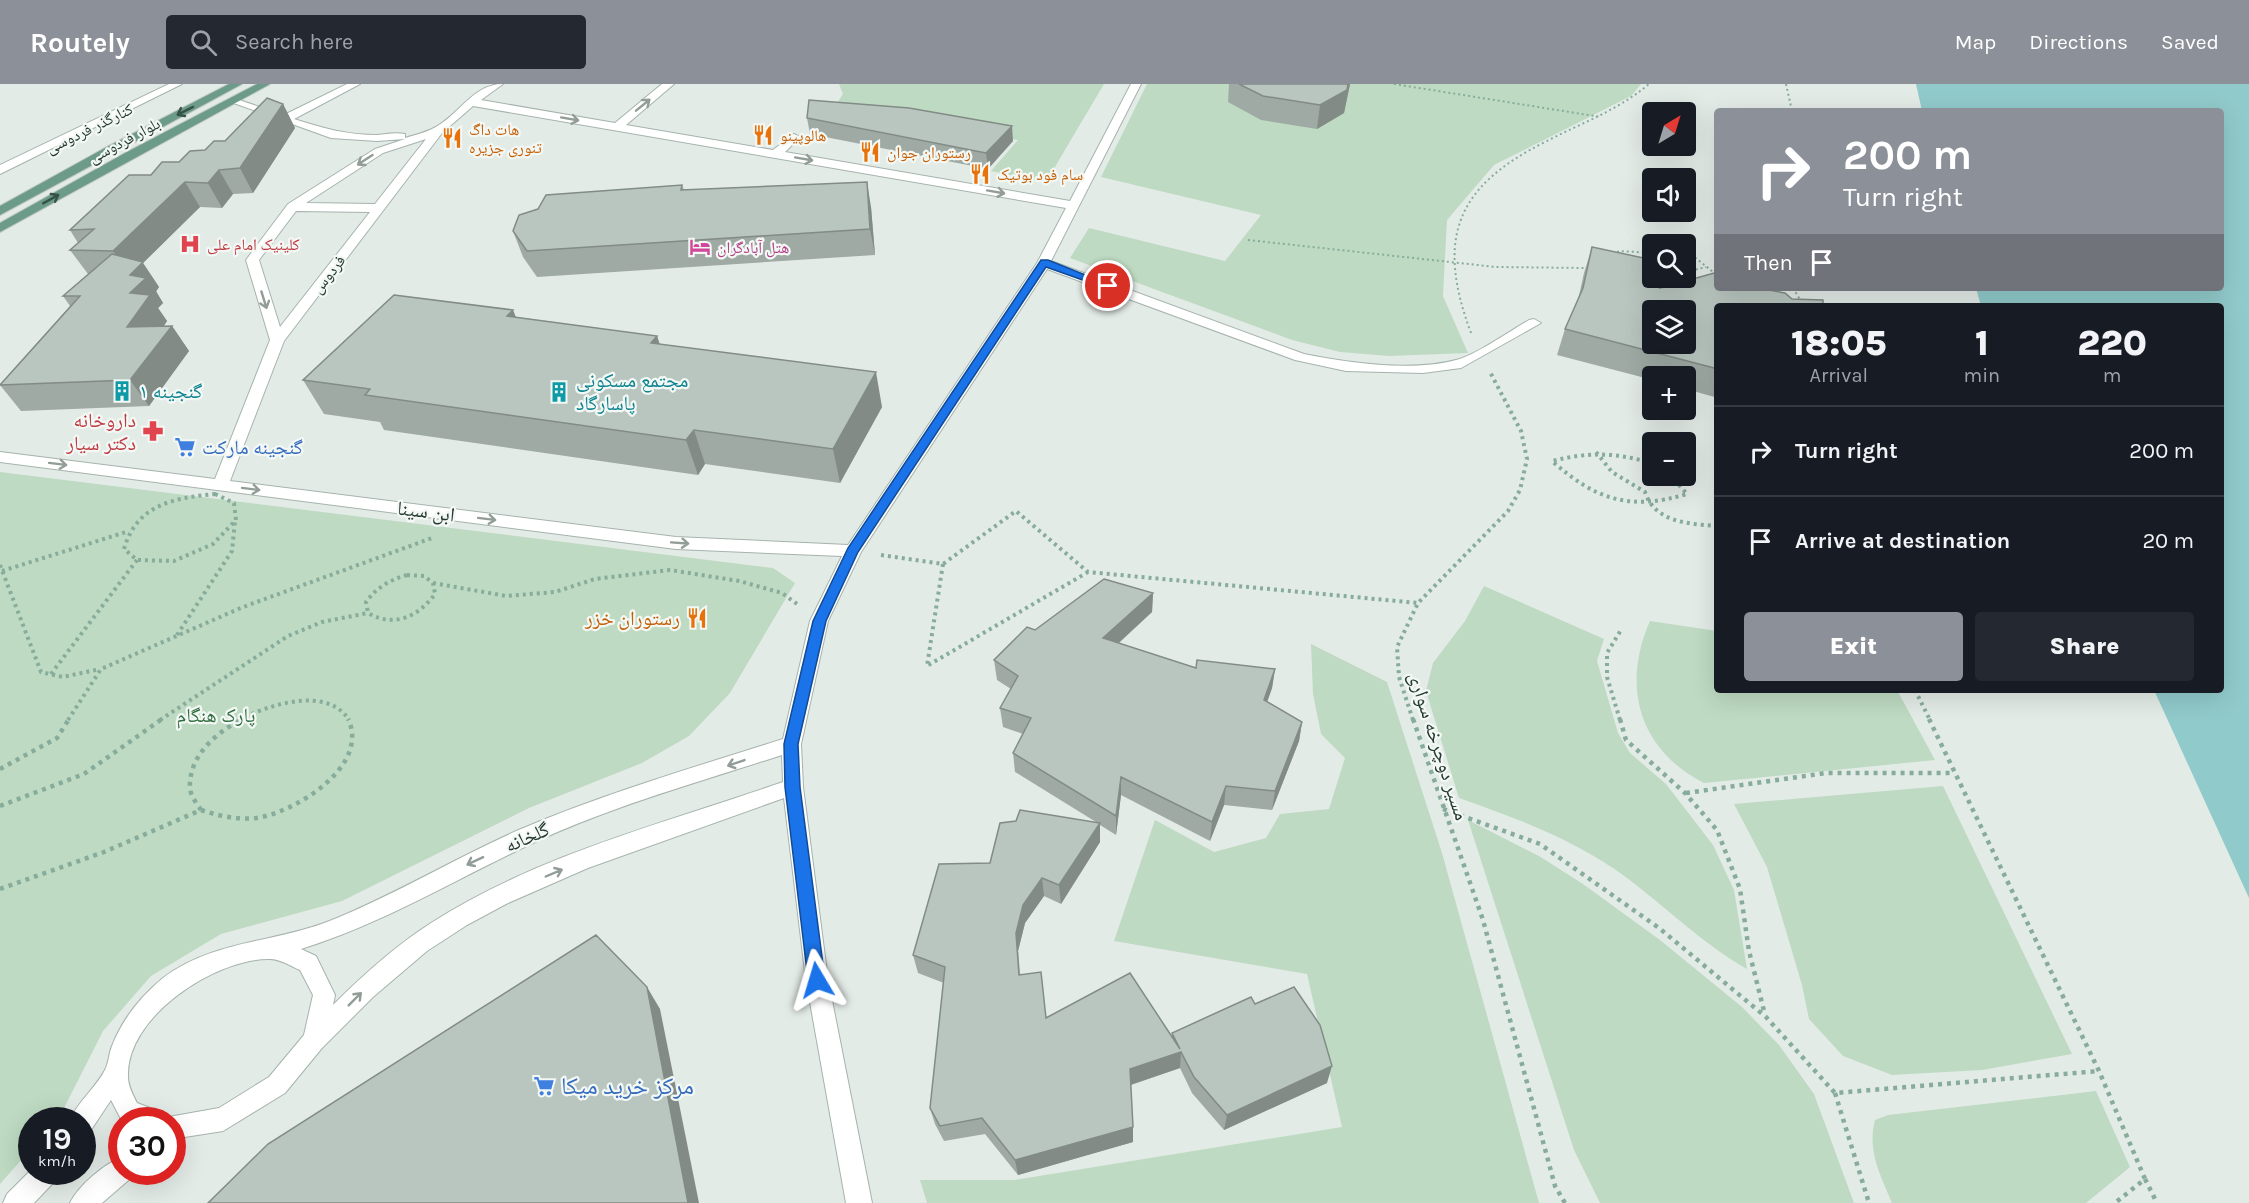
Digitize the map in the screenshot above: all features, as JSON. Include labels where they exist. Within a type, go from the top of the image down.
[{"type":"main road","name":"بلوار فردوسی","points":[[0,211],[237,84]]},
{"type":"main road","name":"بلوار فردوسی","points":[[0,228],[265,84]]},
{"type":"main road","points":[[0,195],[56,179]]},
{"type":"street","name":"کنارگذر فردوسی","points":[[0,170],[177,84]]},
{"type":"street","points":[[285,119],[355,84]]},
{"type":"street","name":"فردوس","points":[[221,485],[277,340],[438,131],[471,102],[498,84]]},
{"type":"street","points":[[617,127],[669,84]]},
{"type":"street","points":[[859,1203],[817,980],[793,787],[791,744],[819,621],[853,551],[1044,262],[1136,84]]},
{"type":"street","points":[[233,101],[331,135],[377,138],[438,131]]},
{"type":"street","points":[[471,102],[1072,205]]},
{"type":"street","name":"فردوس","points":[[277,340],[252,260],[292,207],[380,151],[438,131]]},
{"type":"street","points":[[776,154],[795,137]]},
{"type":"street","points":[[292,207],[379,208]]},
{"type":"street","points":[[1044,262],[1300,357],[1335,364],[1390,369],[1423,369],[1461,364],[1534,323]]},
{"type":"street","name":"ابن سینا","points":[[0,457],[676,543],[853,551]]},
{"type":"street","name":"گلخانه","points":[[115,1075],[131,1028],[170,986],[221,957],[271,949],[341,927],[527,837],[601,806],[791,744]]},
{"type":"street","points":[[186,1125],[223,1119],[277,1085],[314,1040],[376,977],[458,919],[612,848],[793,787]]},
{"type":"street","points":[[271,949],[308,963],[324,995],[314,1040]]},
{"type":"street","points":[[115,1075],[126,1107]]},
{"type":"street","points":[[92,1107],[115,1075]]},
{"type":"street","points":[[83,1203],[108,1181]]},
{"type":"street","points":[[16,1203],[33,1185]]},
{"type":"path","points":[[1394,84],[1602,118]]},
{"type":"path","name":"مسیر دوچرخه سواری","points":[[1564,1203],[1555,1186],[1483,920],[1399,677],[1397,647],[1418,603],[1508,511],[1522,480],[1527,459],[1521,431],[1480,354],[1459,306],[1454,239],[1461,212],[1494,176],[1513,160],[1602,118],[1633,100],[1649,84]]},
{"type":"path","points":[[1786,84],[1791,108]]},
{"type":"path","points":[[1248,240],[1496,267],[1586,269],[1594,267]]},
{"type":"path","points":[[1611,257],[1619,251],[1642,252]]},
{"type":"path","points":[[1696,258],[1714,273]]},
{"type":"path","points":[[1696,268],[1707,267]]},
{"type":"path","points":[[1595,451],[1612,472],[1645,492],[1649,505]]},
{"type":"path","points":[[1642,461],[1613,452],[1595,451],[1552,461],[1570,478],[1608,497],[1649,505],[1665,516],[1685,524],[1714,526]]},
{"type":"path","points":[[1649,505],[1687,494],[1680,486]]},
{"type":"path","points":[[2,571],[126,532],[148,511],[182,496],[214,494],[234,503],[236,520],[232,551],[176,636]]},
{"type":"path","points":[[853,551],[943,564],[1016,511],[1088,572],[1418,603]]},
{"type":"path","points":[[0,565],[41,672],[63,677],[101,669],[243,607],[485,519]]},
{"type":"path","points":[[126,532],[124,549],[137,560],[174,561],[213,544],[236,520]]},
{"type":"path","points":[[51,674],[137,560]]},
{"type":"path","points":[[943,564],[927,666],[1088,572]]},
{"type":"path","points":[[433,583],[435,594],[428,606],[413,616],[395,621],[378,620],[368,613],[366,602],[375,590],[390,580],[407,575],[424,576],[433,583],[506,596],[555,592],[595,579],[670,570],[739,581],[782,593],[819,621]]},
{"type":"path","points":[[0,806],[84,774],[210,685],[288,636],[322,622],[368,613]]},
{"type":"path","points":[[1621,630],[1607,653],[1607,677],[1626,740],[1685,793],[1717,830],[1740,889],[1749,951],[1766,1017]]},
{"type":"path","points":[[0,769],[57,738],[101,669]]},
{"type":"path","points":[[1916,693],[2098,1071],[2157,1203]]},
{"type":"path","points":[[0,889],[104,852],[201,810],[226,819],[259,818],[294,806],[325,785],[346,760],[354,736],[348,716],[329,704],[302,700],[269,706],[237,721],[210,742],[193,767],[190,791],[201,810]]},
{"type":"path","points":[[1685,793],[1826,773],[1954,773]]},
{"type":"path","points":[[1443,809],[1540,844],[1659,928],[1766,1017],[1835,1093],[1869,1203]]},
{"type":"path","points":[[1835,1093],[2098,1071]]},
{"type":"path","points":[[2115,1203],[2145,1179]]},
{"type":"green space","points":[[839,84],[1104,84],[1046,182],[991,171],[1018,140],[832,111],[843,94]]},
{"type":"green space","points":[[1147,84],[1641,84],[1631,96],[1494,165],[1447,220],[1443,296],[1468,353],[1389,356],[1340,352],[1292,340],[1070,258],[1089,228],[1225,261],[1261,215],[1101,177]]},
{"type":"green space","name":"پارک هنگام","points":[[0,472],[773,568],[795,583],[730,693],[689,736],[642,763],[529,808],[342,901],[221,934],[151,976],[103,1031],[65,1107],[18,1107],[18,1164],[0,1184]]},
{"type":"green space","points":[[1484,586],[1604,639],[1597,661],[1618,733],[1630,753],[1666,784],[1713,845],[1734,890],[1747,969],[1701,937],[1627,878],[1588,852],[1525,823],[1459,798],[1426,691],[1433,663],[1465,621]]},
{"type":"green space","points":[[1650,621],[1714,631],[1714,693],[1899,693],[1935,760],[1704,783],[1682,769],[1664,753],[1651,734],[1642,714],[1637,692],[1637,669],[1641,645]]},
{"type":"green space","points":[[1311,644],[1387,682],[1442,853],[1539,1203],[927,1203],[920,1180],[1014,1180],[1342,1127],[1307,974],[1114,941],[1155,820],[1214,852],[1266,838],[1280,814],[1329,809],[1345,758],[1321,734],[1313,694]]},
{"type":"green space","points":[[1943,786],[2072,1054],[1982,1070],[1892,1075],[1843,1056],[1809,1019],[1802,985],[1767,867],[1734,804]]},
{"type":"green space","points":[[1468,820],[1539,856],[1583,884],[1660,940],[1742,1007],[1779,1045],[1814,1094],[1854,1203],[1600,1203],[1574,1150]]},
{"type":"green space","points":[[2096,1091],[2130,1167],[2086,1203],[1892,1203],[1876,1162],[1873,1142],[1875,1120],[1888,1115]]},
{"type":"water","points":[[1916,84],[2249,84],[2249,898],[2155,693],[2224,693],[2224,303],[1980,303],[1977,291],[2224,291],[2224,108],[1921,108]]},
{"type":"building","points":[[1239,84],[1348,84],[1347,90],[1320,105],[1263,96]]},
{"type":"building","points":[[267,98],[283,104],[240,168],[219,170],[208,183],[185,182],[113,251],[70,250],[94,229],[70,230],[129,175],[151,175],[162,162],[179,162],[190,151],[205,150],[214,141],[225,141]]},
{"type":"building","points":[[809,100],[909,108],[1012,126],[986,153],[807,118]]},
{"type":"building","points":[[867,182],[870,229],[527,251],[513,231],[519,215],[538,209],[546,195],[682,185],[681,190]]},
{"type":"building","points":[[1592,247],[1642,258],[1642,288],[1696,288],[1696,278],[1714,273],[1714,291],[1774,291],[1785,293],[1792,299],[1823,300],[1823,303],[1714,303],[1714,368],[1661,354],[1696,354],[1696,300],[1642,300],[1642,349],[1565,329],[1583,288]]},
{"type":"building","points":[[112,254],[143,262],[130,275],[146,278],[130,293],[150,295],[127,327],[172,326],[130,380],[0,385],[80,296],[63,296]]},
{"type":"building","name":"مجتمع مسکونی پاسارگاد","points":[[394,295],[513,310],[507,316],[657,336],[651,343],[876,372],[833,449],[694,430],[686,440],[365,395],[370,389],[303,380]]},
{"type":"building","points":[[1104,579],[1153,593],[1103,638],[1196,668],[1197,660],[1275,669],[1264,700],[1302,722],[1275,791],[1226,786],[1212,822],[1121,777],[1116,816],[1013,753],[1031,718],[1000,708],[1018,676],[994,660],[1027,627],[1035,630]]},
{"type":"building","points":[[1020,810],[1100,823],[1059,885],[1042,878],[1023,905],[1016,933],[1019,975],[1041,972],[1046,1018],[1130,973],[1180,1049],[1172,1033],[1251,997],[1255,1004],[1294,987],[1320,1025],[1332,1066],[1227,1115],[1194,1077],[1181,1052],[1130,1069],[1133,1127],[1015,1160],[982,1118],[940,1126],[930,1108],[945,967],[913,955],[939,864],[990,863],[1000,823],[1016,821]]},
{"type":"building","name":"مرکز خرید میکا","points":[[596,935],[647,987],[688,1203],[208,1203],[268,1144]]},
{"type":"place","name":"هالوپینو","points":[[763,135]]},
{"type":"place","name":"هات داگ تنورى جزيره","points":[[452,138]]},
{"type":"place","name":"رستوران جوان","points":[[870,152]]},
{"type":"place","name":"سام فود بوتیک","points":[[980,174]]},
{"type":"place","name":"کلینیک امام علی","points":[[190,244]]},
{"type":"place","name":"هتل آبادگران","points":[[700,247]]},
{"type":"place","name":"گنجینه ۱","points":[[122,391]]},
{"type":"place","name":"مجتمع مسکونی پاسارگاد","points":[[559,392]]},
{"type":"place","name":"داروخانه دکتر سیار","points":[[153,431]]},
{"type":"place","name":"گنجینه مارکت","points":[[185,447]]},
{"type":"place","name":"رستوران خزر","points":[[697,618]]},
{"type":"place","name":"مرکز خرید میکا","points":[[544,1086]]},
{"type":"route","points":[[817,980],[793,787],[791,744],[819,621],[853,551],[1044,262],[1108,286]]}]
